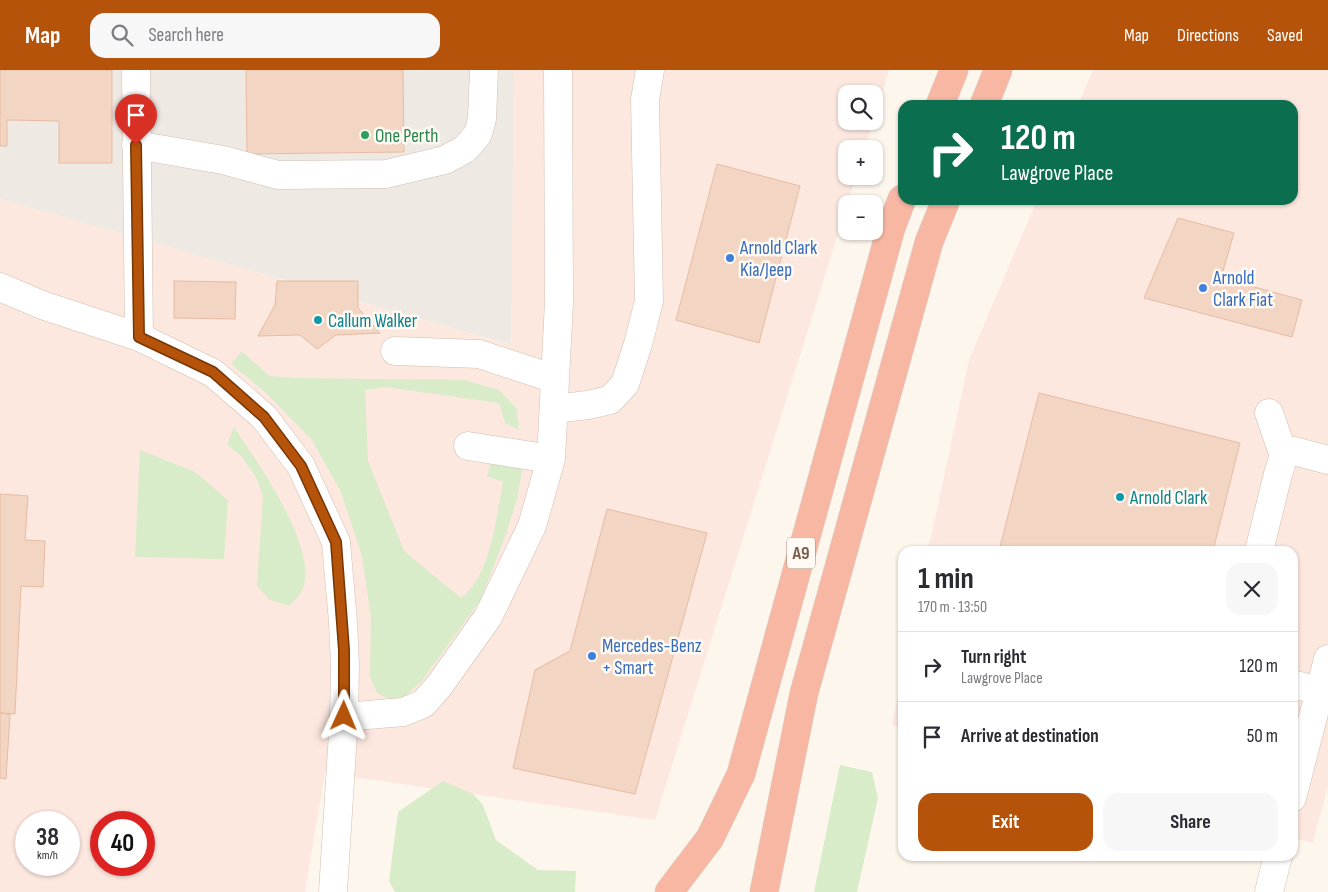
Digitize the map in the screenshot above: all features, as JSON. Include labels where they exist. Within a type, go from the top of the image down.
[{"type":"highway","points":[[942,100],[954,70]]},
{"type":"highway","points":[[986,100],[998,70]]},
{"type":"highway","name":"A9","points":[[669,892],[710,838],[741,774],[891,228],[900,205]]},
{"type":"highway","name":"A9","points":[[764,892],[804,693],[929,242],[944,205]]},
{"type":"street","points":[[136,70],[139,337]]},
{"type":"street","points":[[136,145],[223,160],[278,175],[386,174],[446,160],[465,149],[478,134],[482,119],[484,70]]},
{"type":"street","points":[[344,716],[404,712],[423,704],[439,686],[488,617],[532,526],[551,460],[554,409],[559,302],[558,70]]},
{"type":"street","points":[[554,409],[588,406],[610,400],[625,384],[638,344],[649,301],[645,100],[650,70]]},
{"type":"street","points":[[0,287],[42,305],[139,337],[213,372],[264,417],[301,466],[336,542],[344,648],[344,716],[333,892]]},
{"type":"street","points":[[395,351],[479,354],[555,379]]},
{"type":"street","points":[[1260,546],[1284,456],[1269,413]]},
{"type":"street","points":[[468,446],[551,460]]},
{"type":"street","points":[[1284,456],[1294,451],[1328,460]]},
{"type":"street","points":[[1298,775],[1328,658]]},
{"type":"street","points":[[1298,686],[1320,691]]},
{"type":"street","points":[[1269,892],[1277,861]]},
{"type":"shaded area","points":[[0,70],[514,70],[511,345],[0,199]]},
{"type":"shaded area","points":[[514,70],[889,70],[883,90],[883,85],[838,85],[838,130],[870,130],[868,140],[838,140],[838,185],[853,185],[850,195],[838,195],[838,234],[655,820],[325,773],[305,892],[0,892],[0,199],[510,345]]},
{"type":"shaded area","points":[[1093,70],[1328,70],[1328,785],[1313,843],[1298,839],[1298,546],[929,546],[969,360],[1035,205],[1298,205],[1298,100],[1080,100]]},
{"type":"shaded area","points":[[898,695],[898,727],[892,725]]},
{"type":"green space","points":[[242,351],[269,376],[464,380],[499,390],[517,409],[519,430],[505,423],[499,403],[385,387],[365,390],[368,461],[404,551],[461,598],[479,576],[486,561],[495,528],[503,482],[487,476],[490,465],[498,459],[523,465],[517,499],[504,540],[480,601],[421,682],[403,698],[391,700],[377,693],[370,677],[371,618],[362,556],[341,492],[312,440],[266,393],[231,364]]},
{"type":"green space","points":[[234,427],[283,505],[302,550],[305,570],[303,588],[299,596],[289,606],[270,600],[257,586],[263,496],[256,477],[241,456],[227,444]]},
{"type":"green space","points":[[140,450],[195,472],[228,500],[224,559],[135,557]]},
{"type":"green space","points":[[840,765],[872,772],[878,798],[857,892],[814,892]]},
{"type":"green space","points":[[443,781],[473,794],[483,805],[496,840],[538,870],[576,871],[575,892],[395,892],[389,881],[398,812]]},
{"type":"building","points":[[0,70],[112,70],[112,163],[59,163],[59,121],[7,120],[7,146],[0,146]]},
{"type":"building","points":[[246,70],[403,70],[404,152],[247,154]]},
{"type":"building","points":[[717,164],[800,186],[759,343],[676,320]]},
{"type":"building","name":"Arnold Clark Fiat","points":[[1178,218],[1234,233],[1221,278],[1302,300],[1292,337],[1144,298]]},
{"type":"building","points":[[174,281],[236,282],[235,319],[174,318]]},
{"type":"building","name":"Callum Walker","points":[[277,281],[358,281],[358,308],[380,333],[336,335],[317,349],[300,335],[258,336],[275,305]]},
{"type":"building","name":"Arnold Clark","points":[[1039,393],[1240,443],[1214,546],[1000,546]]},
{"type":"building","points":[[0,494],[28,496],[25,540],[45,541],[43,587],[21,586],[15,714],[0,713]]},
{"type":"building","points":[[607,509],[707,533],[635,794],[513,768],[535,670],[570,651]]},
{"type":"building","points":[[0,713],[10,714],[6,779],[0,778]]},
{"type":"place","name":"One Perth","points":[[365,135]]},
{"type":"place","name":"Arnold Clark Kia/Jeep","points":[[730,258]]},
{"type":"place","name":"Arnold Clark Fiat","points":[[1203,288]]},
{"type":"place","name":"Callum Walker","points":[[318,320]]},
{"type":"place","name":"Arnold Clark","points":[[1120,497]]},
{"type":"place","name":"Mercedes-Benz + Smart","points":[[592,656]]},
{"type":"route","points":[[136,145],[139,337],[213,372],[264,417],[301,466],[336,542],[345,665],[344,716]]}]
